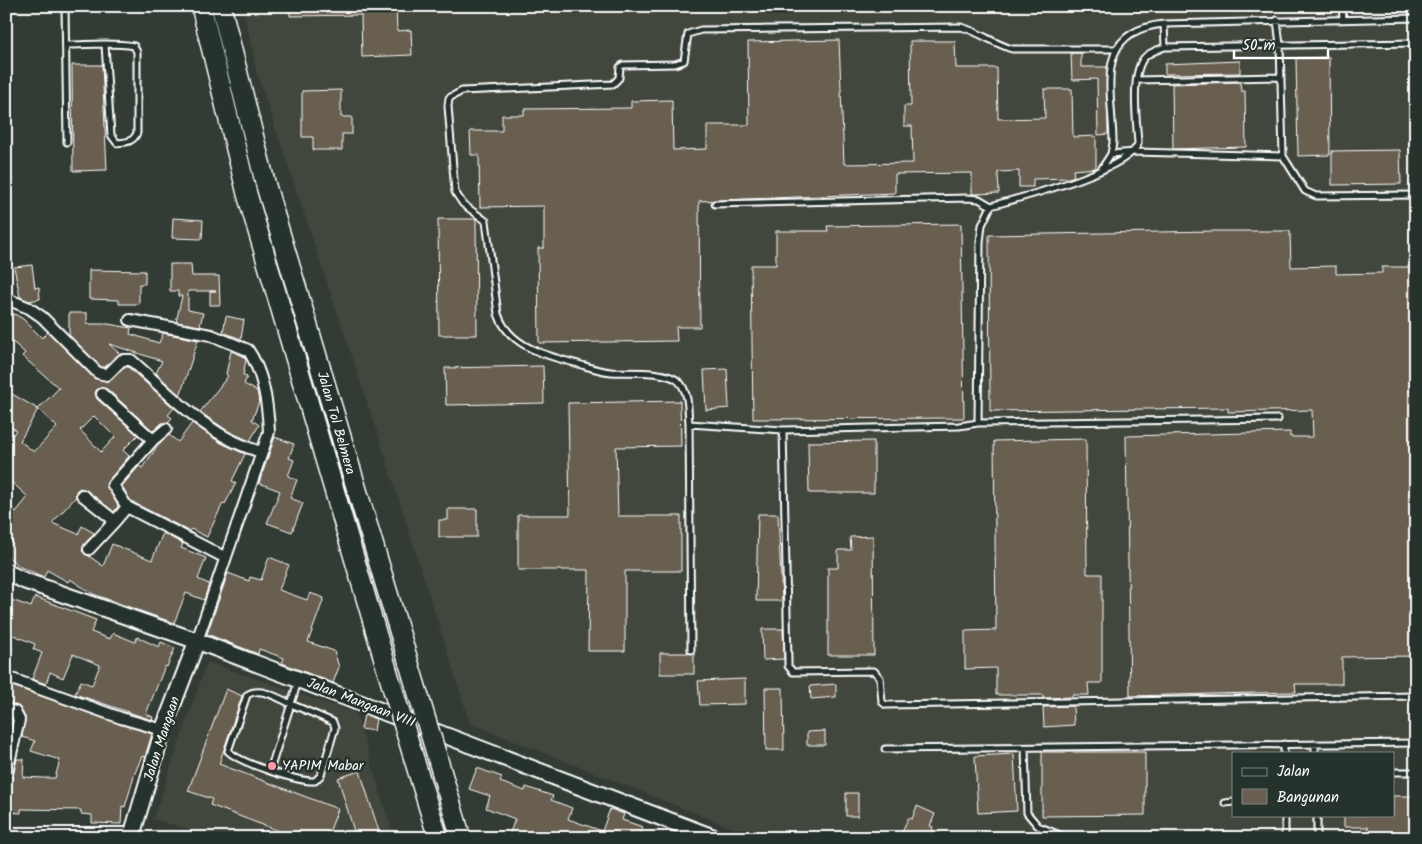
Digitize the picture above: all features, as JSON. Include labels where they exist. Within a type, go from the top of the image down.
[{"type":"highway","name":"Jalan Tol Belmera","points":[[201,6],[247,194],[438,838]]},
{"type":"highway","name":"Jalan Tol Belmera","points":[[221,6],[266,186],[461,838]]},
{"type":"street","points":[[7,299],[29,308],[42,317],[98,374],[107,374],[122,360],[131,360],[209,427],[233,442],[262,452]]},
{"type":"street","points":[[130,320],[212,334],[248,350],[260,379],[268,415],[268,432],[262,452],[224,557],[197,641]]},
{"type":"street","points":[[102,394],[153,440]]},
{"type":"street","points":[[166,429],[153,440],[113,485],[127,507],[224,557]]},
{"type":"street","points":[[82,495],[115,521]]},
{"type":"street","points":[[89,549],[127,507]]},
{"type":"street","name":"Jalan Mangaan VIII","points":[[6,572],[25,582],[197,641],[715,838]]},
{"type":"street","name":"Jalan Mangaan","points":[[132,835],[163,730],[197,641]]},
{"type":"street","points":[[6,682],[12,679],[122,718],[163,730]]},
{"type":"street","points":[[6,709],[15,712],[19,720],[6,775]]},
{"type":"street","points":[[6,833],[132,835]]},
{"type":"lane","points":[[65,6],[67,142]]},
{"type":"lane","points":[[1342,6],[1343,19]]},
{"type":"lane","points":[[1101,169],[1110,154],[1113,122],[1110,63],[1115,49],[1123,38],[1134,30],[1146,25],[1164,24],[1416,18]]},
{"type":"lane","points":[[1277,20],[1280,45],[1283,156],[1305,191],[1316,196],[1416,195]]},
{"type":"lane","points":[[1164,24],[1165,47]]},
{"type":"lane","points":[[691,650],[689,424],[687,395],[676,379],[666,374],[609,372],[543,355],[514,338],[502,326],[498,314],[486,221],[463,204],[455,192],[448,106],[449,98],[462,91],[613,84],[619,78],[622,65],[675,64],[684,61],[688,34],[701,30],[961,27],[972,29],[1001,46],[1012,49],[1115,49]]},
{"type":"lane","points":[[715,204],[967,198],[979,199],[991,206],[1075,182],[1122,161],[1135,152],[1138,144],[1137,74],[1145,57],[1165,47],[1416,43]]},
{"type":"lane","points":[[66,45],[105,45],[134,46],[137,52],[137,133],[135,139],[129,142],[117,143],[111,135],[105,45]]},
{"type":"lane","points":[[1137,80],[1281,77]]},
{"type":"lane","points":[[1110,154],[1135,152],[1283,156]]},
{"type":"lane","points":[[978,423],[980,242],[982,225],[991,206]]},
{"type":"lane","points":[[689,424],[783,430],[959,426],[978,423],[1278,419]]},
{"type":"lane","points":[[783,430],[788,661],[790,670],[800,673],[874,671],[880,678],[882,702],[886,704],[1416,696]]},
{"type":"lane","points":[[270,770],[299,680]]},
{"type":"lane","points":[[253,691],[261,691],[333,722],[335,728],[321,775],[315,782],[308,782],[270,770],[234,758],[228,752],[229,744],[247,695],[253,691]]},
{"type":"lane","points":[[885,749],[1416,742]]},
{"type":"lane","points":[[1284,744],[1284,752]]},
{"type":"lane","points":[[1315,744],[1315,752]]},
{"type":"lane","points":[[1025,748],[1027,813],[1038,826],[1067,838]]},
{"type":"lane","points":[[1394,772],[1416,772]]},
{"type":"lane","points":[[1224,803],[1232,802]]},
{"type":"lane","points":[[1284,816],[1285,838]]},
{"type":"lane","points":[[1317,816],[1317,838]]},
{"type":"shaded area","points":[[6,6],[166,6],[166,8],[6,14]]},
{"type":"shaded area","points":[[243,6],[1416,6],[1416,838],[1035,838],[1013,832],[1009,838],[757,838],[470,723],[379,437],[257,73]]},
{"type":"shaded area","name":"YAPIM Mabar","points":[[207,662],[356,713],[394,838],[218,838],[153,819]]},
{"type":"building","points":[[290,6],[396,6],[397,31],[411,30],[412,55],[362,57],[361,15],[290,16]]},
{"type":"building","points":[[839,40],[844,164],[913,163],[912,126],[904,126],[904,106],[911,106],[910,41],[955,41],[956,68],[997,68],[998,119],[1045,118],[1044,89],[1072,89],[1073,137],[1096,136],[1096,168],[1073,170],[1074,176],[1069,178],[1033,179],[1033,187],[1019,187],[1019,171],[998,172],[999,193],[972,194],[972,173],[895,174],[895,193],[699,201],[700,327],[676,327],[677,341],[539,343],[538,248],[544,248],[544,206],[480,207],[479,155],[471,155],[470,131],[502,131],[502,115],[524,115],[524,109],[631,108],[631,101],[672,100],[673,150],[707,149],[707,125],[749,125],[748,42]]},
{"type":"building","points":[[1071,53],[1081,53],[1081,67],[1107,67],[1108,134],[1098,135],[1097,79],[1072,80]]},
{"type":"building","points":[[1329,57],[1330,155],[1298,156],[1296,58]]},
{"type":"building","points":[[1240,61],[1240,73],[1165,74],[1165,64]]},
{"type":"building","points":[[72,65],[102,65],[107,170],[73,171]]},
{"type":"building","points":[[1240,82],[1241,91],[1245,91],[1246,147],[1173,149],[1172,84]]},
{"type":"building","points":[[341,90],[341,117],[352,117],[352,134],[342,134],[342,150],[313,150],[313,137],[302,137],[302,91]]},
{"type":"building","points":[[1400,150],[1401,184],[1332,185],[1332,151]]},
{"type":"building","points":[[173,218],[203,220],[202,239],[172,238]]},
{"type":"building","points":[[438,219],[476,219],[477,335],[439,335]]},
{"type":"building","points":[[961,224],[964,418],[753,419],[751,265],[776,265],[776,231],[828,231],[827,226]]},
{"type":"building","points":[[1290,231],[1291,267],[1336,266],[1336,274],[1382,273],[1382,267],[1416,267],[1416,656],[1342,657],[1342,684],[1295,684],[1296,692],[1130,696],[1126,436],[1290,432],[1290,437],[1313,437],[1312,410],[1228,412],[1228,408],[990,411],[989,235]]},
{"type":"building","points":[[170,264],[191,264],[192,276],[219,276],[220,305],[210,305],[210,291],[188,291],[188,310],[203,313],[200,326],[176,322],[182,296],[178,296],[178,291],[170,291]]},
{"type":"building","points":[[32,265],[35,288],[39,287],[40,299],[29,301],[20,297],[14,267]]},
{"type":"building","points":[[89,270],[145,271],[145,284],[139,284],[139,304],[119,304],[119,300],[89,299]]},
{"type":"building","points":[[6,309],[23,319],[42,338],[48,332],[94,378],[109,381],[125,367],[128,367],[174,408],[168,415],[172,418],[168,422],[162,423],[153,431],[107,389],[97,389],[95,393],[97,399],[138,435],[123,450],[129,456],[106,484],[118,506],[114,512],[86,490],[80,488],[76,491],[76,497],[52,523],[78,534],[82,526],[94,533],[84,545],[82,551],[103,566],[112,544],[152,560],[163,533],[183,544],[181,548],[206,558],[198,579],[209,584],[204,600],[186,593],[174,623],[93,594],[70,579],[68,582],[47,570],[44,577],[20,567],[6,555],[6,549],[13,541],[6,535],[6,504],[16,512],[28,497],[6,477],[6,445],[16,430],[6,424],[6,403],[12,394],[38,409],[59,388],[22,356],[25,353],[6,336]],"holes":[[[38,409],[57,427],[34,452],[20,441]],[[94,416],[115,437],[101,452],[80,430]]]},
{"type":"building","points":[[69,313],[87,313],[87,324],[108,324],[131,328],[130,334],[159,343],[163,333],[198,340],[180,396],[156,373],[162,361],[109,344],[120,354],[105,367],[101,367],[69,335]]},
{"type":"building","points":[[226,316],[244,320],[241,339],[223,332]]},
{"type":"building","points":[[231,351],[243,356],[246,360],[243,375],[247,377],[244,384],[257,391],[259,402],[252,420],[259,425],[250,441],[228,431],[200,412],[228,376],[226,374]]},
{"type":"building","points":[[543,366],[544,403],[446,405],[445,368]]},
{"type":"building","points":[[727,369],[729,408],[706,410],[704,370]]},
{"type":"building","points":[[680,401],[681,446],[616,447],[618,516],[681,516],[681,571],[625,571],[625,651],[588,651],[589,570],[518,570],[518,515],[570,515],[568,403]]},
{"type":"building","points":[[192,423],[221,443],[245,454],[232,481],[236,483],[225,504],[223,503],[207,537],[191,529],[189,531],[138,505],[130,500],[122,486],[139,466],[142,468],[160,443],[169,435],[178,442]]},
{"type":"building","points":[[275,437],[294,444],[289,458],[294,460],[288,476],[297,480],[290,498],[303,503],[292,532],[267,523],[280,491],[259,483]]},
{"type":"building","points":[[1086,439],[1087,574],[1102,574],[1102,683],[1088,683],[1089,695],[1072,695],[1072,697],[1043,698],[1043,695],[996,695],[996,668],[965,669],[965,631],[996,630],[994,441]]},
{"type":"building","points":[[874,441],[874,493],[809,493],[808,442]]},
{"type":"building","points":[[448,509],[477,509],[477,537],[439,537],[439,520],[448,520]]},
{"type":"building","points":[[758,514],[778,514],[782,601],[756,601]]},
{"type":"building","points":[[873,536],[874,655],[828,655],[828,568],[838,568],[838,550],[851,550],[850,537]]},
{"type":"building","points":[[269,557],[289,565],[279,590],[307,600],[310,593],[324,598],[308,642],[334,651],[339,667],[333,683],[282,663],[284,658],[259,649],[258,654],[207,634],[228,573],[249,581],[250,577],[261,580]]},
{"type":"building","points":[[35,597],[96,620],[91,632],[110,639],[113,633],[135,642],[137,637],[159,647],[161,642],[175,648],[167,667],[165,666],[146,714],[153,717],[152,720],[75,694],[81,681],[92,685],[100,665],[73,654],[63,678],[50,672],[46,684],[32,679],[42,653],[33,649],[35,644],[6,632],[6,598],[31,607]]},
{"type":"building","points":[[762,629],[783,629],[784,659],[763,660]]},
{"type":"building","points":[[660,653],[694,653],[694,674],[660,674]]},
{"type":"building","points":[[745,679],[745,704],[700,705],[698,681]]},
{"type":"building","points":[[836,684],[836,697],[811,699],[810,686]]},
{"type":"building","points":[[12,686],[152,734],[145,757],[142,756],[135,773],[125,807],[122,806],[121,824],[92,823],[92,815],[81,814],[81,810],[21,809],[21,813],[6,812],[6,782],[13,777],[17,759],[24,759],[23,777],[43,778],[55,778],[60,760],[31,751],[35,741],[22,737],[25,717],[19,707],[6,702],[6,689]]},
{"type":"building","points":[[765,688],[783,688],[784,750],[766,750]]},
{"type":"building","points":[[226,689],[242,696],[219,764],[338,809],[327,838],[297,838],[210,805],[212,799],[188,791]]},
{"type":"building","points":[[1073,706],[1074,725],[1044,727],[1043,707]]},
{"type":"building","points":[[364,715],[376,719],[374,731],[361,729]]},
{"type":"building","points":[[825,731],[825,745],[807,745],[807,732]]},
{"type":"building","points":[[1042,752],[1145,752],[1145,815],[1042,816]]},
{"type":"building","points":[[1014,754],[1017,811],[978,813],[975,756]]},
{"type":"building","points":[[477,768],[502,777],[500,782],[525,791],[526,787],[553,796],[551,800],[572,808],[568,819],[602,831],[610,809],[624,814],[622,820],[643,827],[639,838],[508,838],[515,819],[486,808],[490,796],[469,789]]},
{"type":"building","points":[[360,771],[381,838],[356,838],[338,778]]},
{"type":"building","points":[[846,793],[858,793],[858,816],[846,816]]},
{"type":"building","points":[[1394,796],[1416,796],[1416,838],[1368,838],[1368,827],[1344,827],[1344,816],[1394,816]]},
{"type":"building","points":[[917,806],[935,814],[930,826],[933,827],[932,830],[951,838],[900,838],[908,818],[912,819]]},
{"type":"place","name":"YAPIM Mabar","points":[[272,766]]}]
